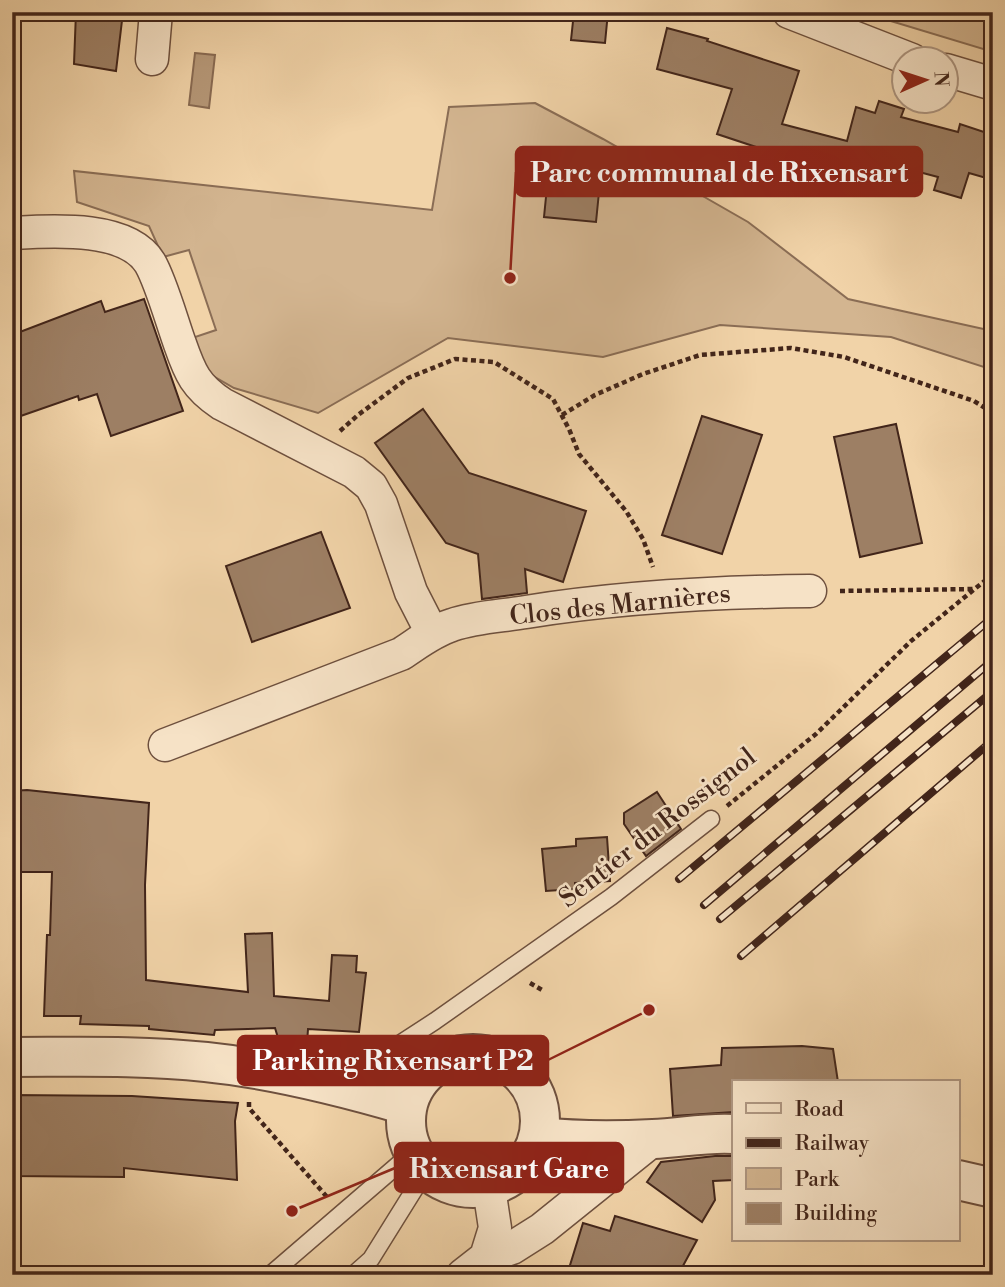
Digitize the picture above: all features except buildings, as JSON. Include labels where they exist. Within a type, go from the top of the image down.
[{"type":"street","points":[[152,59],[156,12]]},
{"type":"street","points":[[789,12],[890,51]]},
{"type":"street","points":[[960,74],[993,84]]},
{"type":"street","points":[[12,233],[54,231],[114,238],[126,241],[149,262],[191,375],[206,393],[222,404],[354,472],[372,486],[381,504],[411,592],[432,633]]},
{"type":"street","name":"Clos des Marnières","points":[[165,745],[401,654],[432,633],[454,624],[564,606],[723,592],[810,591]]},
{"type":"street","points":[[459,1054],[482,1054],[505,1061],[526,1077],[536,1099],[540,1137],[524,1166],[503,1182],[489,1188],[468,1188],[447,1182],[423,1161],[404,1125],[406,1105],[417,1081],[437,1064],[459,1054]]},
{"type":"street","points":[[12,1058],[122,1057],[207,1062],[323,1082],[406,1105]]},
{"type":"street","points":[[540,1137],[600,1141],[732,1134]]},
{"type":"street","points":[[474,1266],[512,1248],[542,1229],[654,1139]]},
{"type":"street","points":[[960,1180],[993,1188]]},
{"type":"street","points":[[474,1266],[495,1228],[489,1188]]},
{"type":"lane","name":"Sentier du Rossignol","points":[[323,1082],[392,1049],[435,1021],[611,897],[711,819]]},
{"type":"lane","points":[[270,1275],[400,1163],[423,1161],[419,1182],[371,1259],[353,1275]]},
{"type":"path","points":[[562,415],[595,395],[643,374],[700,355],[790,348],[844,356],[974,401],[993,413]]},
{"type":"path","points":[[316,453],[358,415],[408,378],[456,359],[494,362],[553,399],[579,454],[625,511],[643,539],[664,597]]},
{"type":"path","name":"Sentier du Rossignol","points":[[711,819],[816,734],[911,641],[993,574]]},
{"type":"path","points":[[810,591],[975,589]]},
{"type":"path","points":[[250,1092],[249,1108],[331,1202]]},
{"type":"green space","points":[[861,12],[993,12],[993,52]]},
{"type":"green space","points":[[535,103],[748,222],[848,299],[993,329],[993,370],[891,337],[720,325],[603,357],[448,338],[318,413],[234,388],[208,373],[192,338],[216,330],[189,250],[163,257],[149,226],[77,202],[74,171],[432,210],[449,107]]},
{"type":"shaded area","points":[[195,53],[215,55],[209,108],[189,105]]},
{"type":"railway","points":[[679,879],[993,617]]},
{"type":"railway","points":[[704,905],[993,660]]},
{"type":"railway","points":[[720,919],[993,691]]},
{"type":"railway","points":[[741,956],[993,740]]},
{"type":"place","name":"Parc communal de Rixensart","points":[[510,278]]},
{"type":"place","name":"Parking Rixensart P2","points":[[649,1010]]},
{"type":"place","name":"Rixensart Gare","points":[[292,1211]]}]
